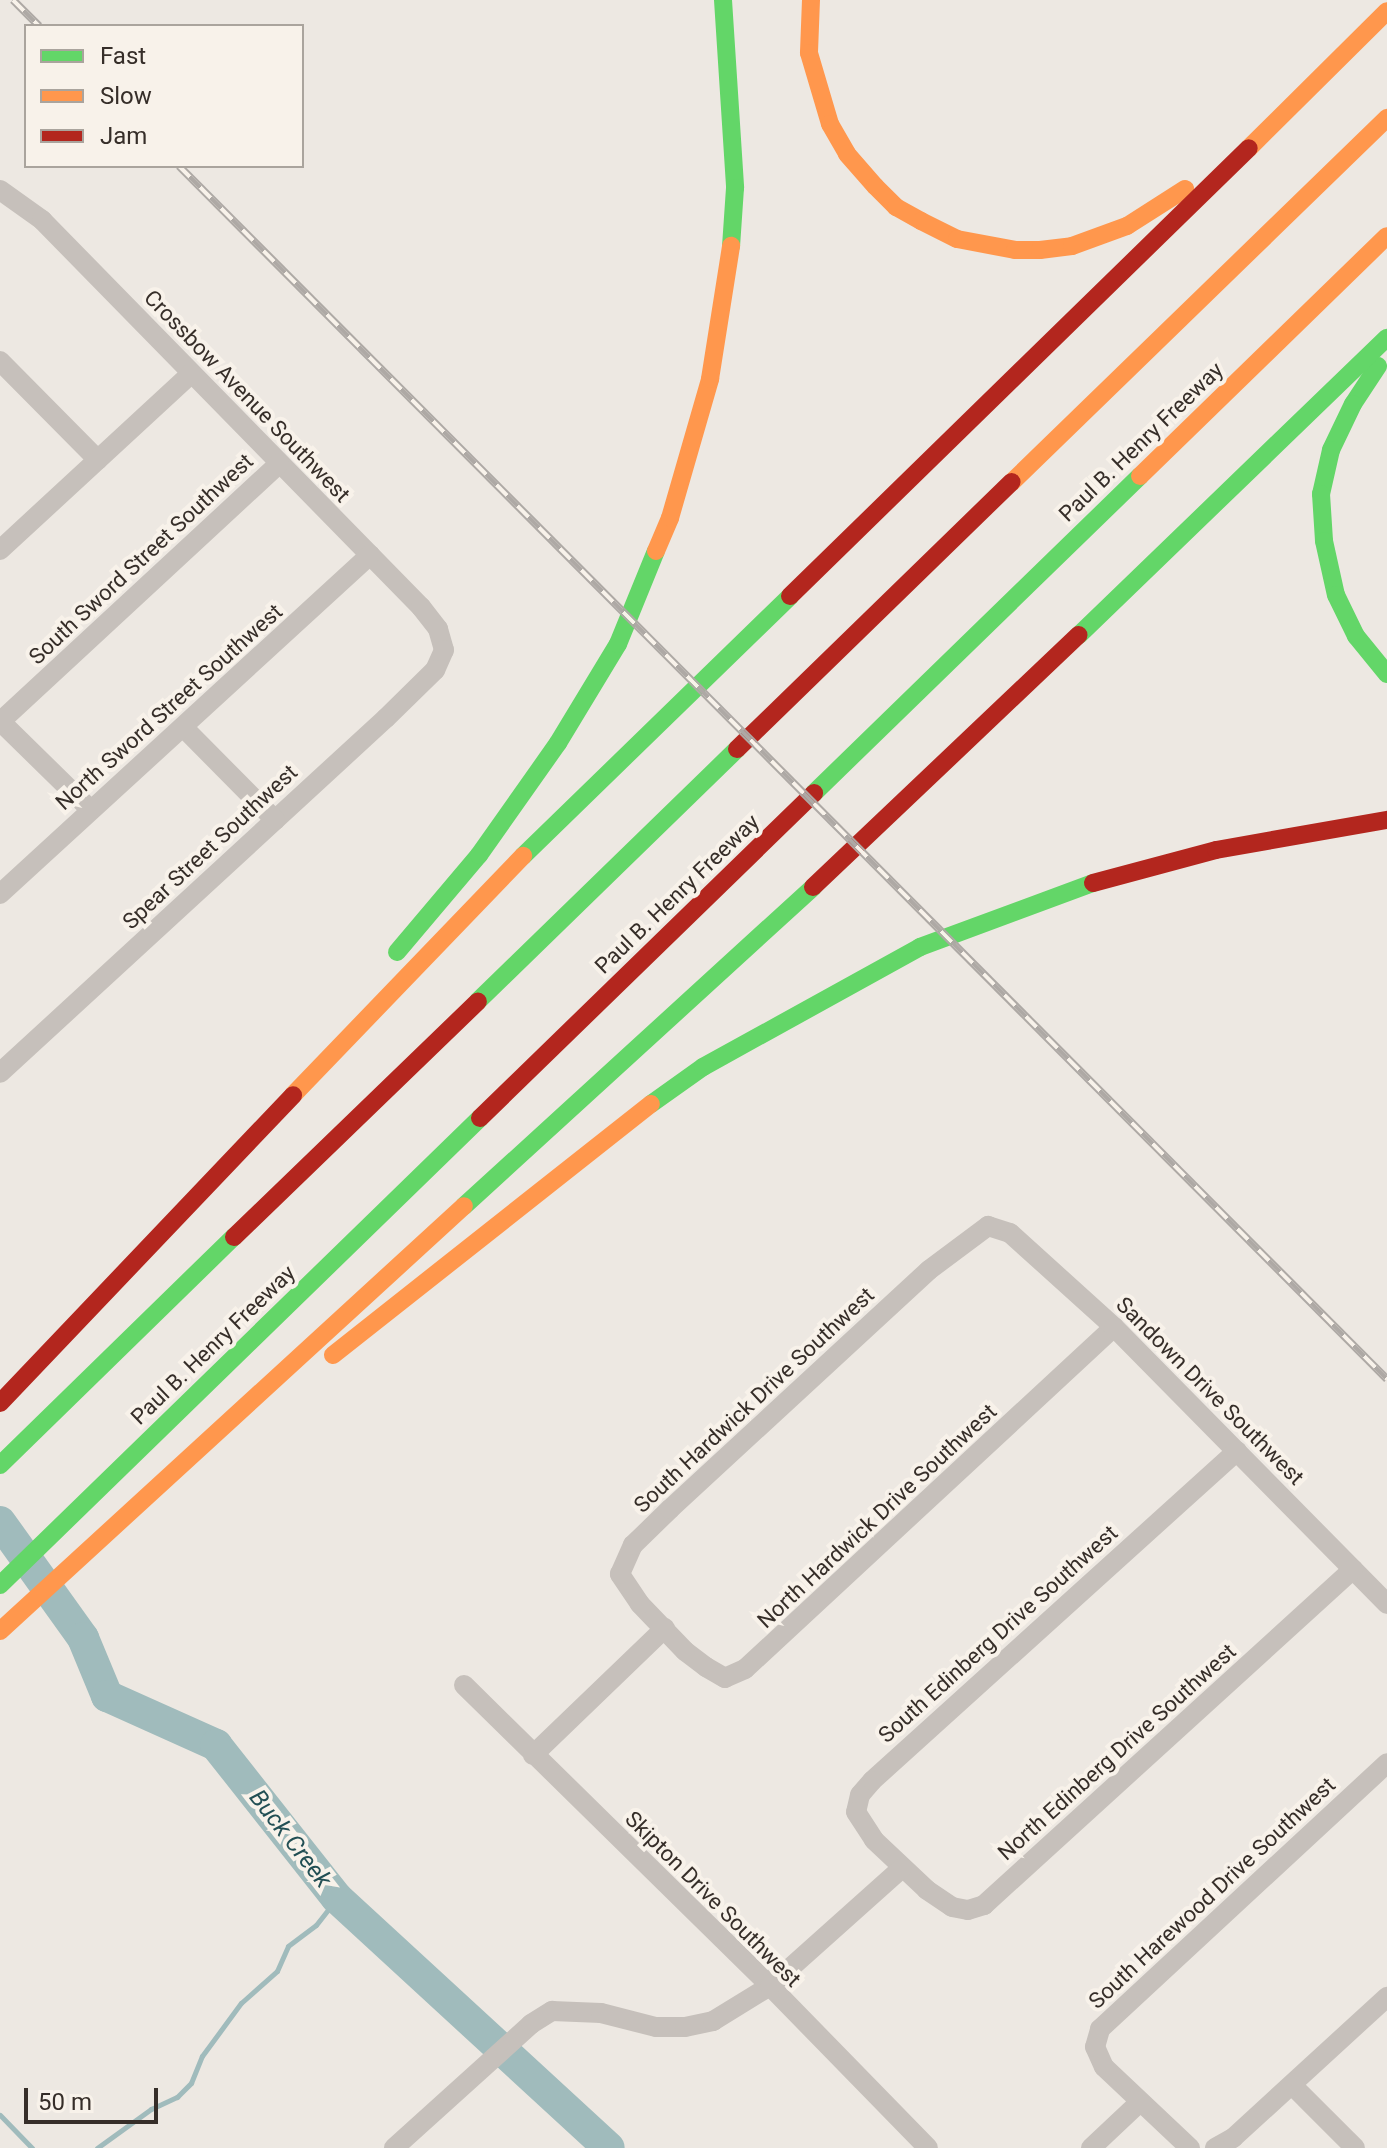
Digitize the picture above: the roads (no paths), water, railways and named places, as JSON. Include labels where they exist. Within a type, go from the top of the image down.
[{"type":"highway","points":[[723,0],[735,188]]},
{"type":"highway","points":[[385,965],[479,855],[521,798],[618,644],[670,518],[710,379],[732,240],[743,80],[739,0]]},
{"type":"highway","points":[[811,0],[809,53],[816,86],[830,124],[847,154],[896,207],[957,239],[1015,250],[1072,246],[1145,216],[1226,157],[1338,59]]},
{"type":"highway","points":[[1368,9],[1387,28]]},
{"type":"highway","points":[[0,1403],[403,977],[1387,11]]},
{"type":"highway","points":[[0,1465],[1387,118]]},
{"type":"highway","name":"Paul B. Henry Freeway","points":[[0,1585],[1387,236]]},
{"type":"highway","points":[[152,1498],[878,828],[1387,338]]},
{"type":"highway","points":[[1387,355],[1353,404],[1331,450],[1321,494],[1324,541],[1336,595],[1356,636],[1387,674]]},
{"type":"highway","points":[[0,1631],[152,1498],[607,1136],[703,1067],[783,1018],[920,947],[1070,889],[1166,862],[1284,835],[1387,820]]},
{"type":"highway","points":[[77,1319],[314,1046]]},
{"type":"street","name":"Crossbow Avenue Southwest","points":[[0,190],[42,220],[421,607],[438,629],[444,650]]},
{"type":"street","points":[[0,361],[98,460]]},
{"type":"street","points":[[2,543],[191,374]]},
{"type":"street","name":"South Sword Street Southwest","points":[[0,721],[279,464]]},
{"type":"street","name":"North Sword Street Southwest","points":[[0,894],[370,555]]},
{"type":"street","name":"Spear Street Southwest","points":[[0,1073],[435,670],[444,650]]},
{"type":"street","points":[[0,721],[91,810]]},
{"type":"street","points":[[183,727],[275,820]]},
{"type":"street","name":"Sandown Drive Southwest","points":[[988,1226],[1010,1233],[1114,1327],[1387,1604]]},
{"type":"street","name":"South Hardwick Drive Southwest","points":[[665,1628],[640,1604],[620,1574],[633,1545],[929,1270],[988,1226]]},
{"type":"street","name":"North Hardwick Drive Southwest","points":[[665,1628],[685,1651],[725,1678],[745,1669],[1114,1327]]},
{"type":"street","name":"South Edinberg Drive Southwest","points":[[902,1868],[862,1826],[856,1812],[860,1795],[1237,1451]]},
{"type":"street","name":"North Edinberg Drive Southwest","points":[[902,1868],[952,1907],[968,1910],[984,1905],[1353,1569]]},
{"type":"street","points":[[533,1755],[665,1628]]},
{"type":"street","name":"Skipton Drive Southwest","points":[[464,1685],[770,1986],[928,2148]]},
{"type":"street","name":"South Harewood Drive Southwest","points":[[1190,2148],[1104,2067],[1095,2047],[1100,2029],[1387,1763]]},
{"type":"street","points":[[394,2148],[531,2024],[552,2011],[567,2009],[601,2013],[656,2027],[685,2027],[713,2021],[770,1986],[902,1868]]},
{"type":"street","points":[[1215,2148],[1233,2138],[1387,1997]]},
{"type":"street","points":[[1292,2085],[1355,2148]]},
{"type":"street","points":[[1091,2148],[1139,2103]]},
{"type":"waterway","name":"Buck Creek","points":[[0,1522],[83,1638],[107,1696],[216,1745],[337,1898],[609,2148]]},
{"type":"waterway","points":[[97,2148],[151,2109],[177,2097],[191,2083],[202,2056],[241,2003],[277,1971],[288,1946],[316,1925],[337,1898]]},
{"type":"waterway","points":[[0,2115],[32,2148]]},
{"type":"railway","points":[[13,0],[37,24]]},
{"type":"railway","points":[[181,168],[1387,1379]]}]
